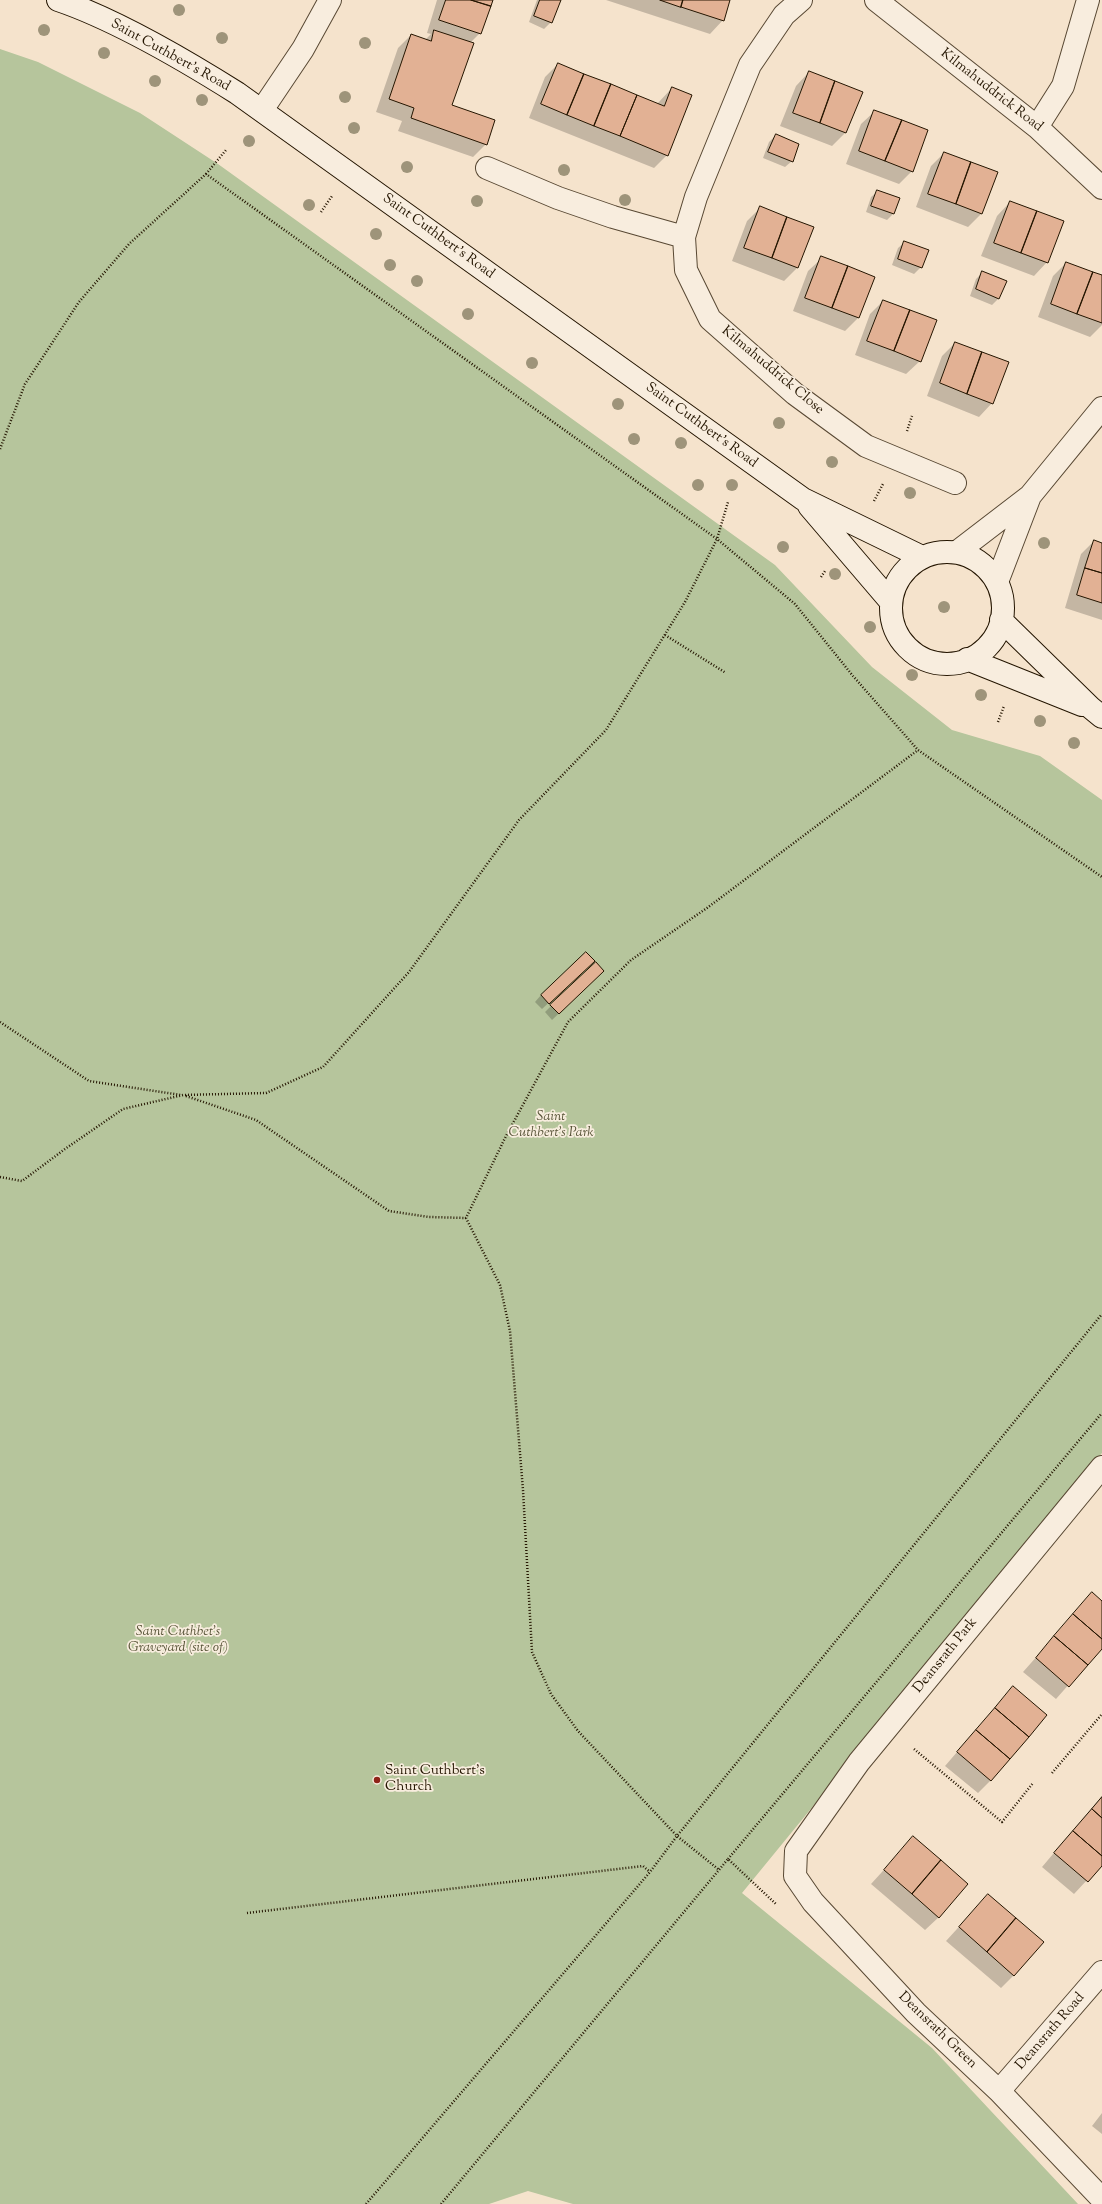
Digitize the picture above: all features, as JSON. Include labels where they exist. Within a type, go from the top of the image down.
[{"type":"street","name":"Saint Cuthbert’s Road","points":[[58,0],[126,30],[197,68],[262,110],[803,499],[922,557]]},
{"type":"street","points":[[262,110],[303,49],[330,0]]},
{"type":"street","name":"Kilmahuddrick Close","points":[[801,0],[784,15],[750,65],[696,198],[684,237],[686,270],[710,319],[795,394],[866,446],[955,483]]},
{"type":"street","name":"Kilmahuddrick Road","points":[[876,0],[1037,127],[1102,188]]},
{"type":"street","points":[[1037,127],[1063,86],[1088,0]]},
{"type":"street","points":[[487,168],[558,198],[613,217],[684,237]]},
{"type":"street","points":[[957,552],[1030,496],[1102,408]]},
{"type":"street","points":[[997,582],[1030,496]]},
{"type":"street","name":"Saint Cuthbert’s Road","points":[[803,499],[891,602]]},
{"type":"street","points":[[957,552],[973,559],[987,569],[997,582],[1002,602],[1001,620],[994,638],[982,651],[967,659],[949,664],[932,662],[916,655],[905,645],[896,632],[892,618],[891,602],[896,585],[906,569],[922,557],[939,553],[957,552]]},
{"type":"street","points":[[1001,620],[1096,712]]},
{"type":"street","points":[[967,659],[1096,712]]},
{"type":"street","name":"Deansrath Park","points":[[796,1851],[859,1762],[1102,1467]]},
{"type":"street","name":"Deansrath Green","points":[[796,1851],[796,1876],[813,1902],[916,2013],[999,2091],[1102,2199]]},
{"type":"street","name":"Deansrath Road","points":[[999,2091],[1102,1972]]},
{"type":"path","points":[[0,449],[25,384],[79,302],[129,244],[206,174],[226,150]]},
{"type":"path","points":[[206,174],[717,539],[795,604],[853,676],[918,750],[1102,877]]},
{"type":"path","points":[[0,1022],[89,1081],[183,1095],[266,1093],[323,1067],[409,972],[519,820],[606,730],[685,602],[717,539],[728,502]]},
{"type":"path","points":[[665,635],[726,673]]},
{"type":"path","points":[[466,1218],[506,1136],[568,1022],[632,960],[706,908],[918,750]]},
{"type":"path","points":[[0,1177],[22,1181],[65,1148],[124,1109],[183,1095],[256,1120],[388,1211],[429,1217],[466,1218]]},
{"type":"path","points":[[466,1218],[500,1285],[510,1331],[523,1490],[532,1652],[551,1694],[578,1731],[676,1836],[718,1869]]},
{"type":"path","points":[[366,2204],[650,1872],[676,1836],[1102,1314]]},
{"type":"path","points":[[441,2204],[509,2125],[718,1869],[728,1859],[1102,1413]]},
{"type":"path","points":[[1052,1773],[1101,1716]]},
{"type":"path","points":[[914,1749],[1002,1822],[1033,1783]]},
{"type":"path","points":[[728,1859],[780,1907]]},
{"type":"path","points":[[247,1914],[643,1866],[650,1872]]},
{"type":"green space","name":"Saint Cuthbert's Park","points":[[0,49],[38,62],[140,113],[218,164],[775,565],[872,667],[952,730],[1040,756],[1102,800],[1102,1453],[742,1893],[932,2048],[1078,2204],[573,2204],[528,2191],[489,2204],[0,2204]]},
{"type":"building","points":[[446,0],[471,0],[491,6],[481,34],[439,20]]},
{"type":"building","points":[[471,0],[493,0],[491,6]]},
{"type":"building","points":[[540,0],[561,0],[552,23],[534,16]]},
{"type":"building","points":[[660,0],[683,0],[681,7]]},
{"type":"building","points":[[683,0],[730,0],[724,21],[681,7]]},
{"type":"building","points":[[434,30],[474,43],[452,105],[495,120],[487,145],[411,118],[414,108],[389,99],[411,34],[431,41]]},
{"type":"building","points":[[558,63],[584,74],[567,115],[541,104]]},
{"type":"building","points":[[809,71],[835,81],[820,123],[793,113]]},
{"type":"building","points":[[584,74],[611,84],[594,126],[567,115]]},
{"type":"building","points":[[835,81],[863,92],[846,133],[820,123]]},
{"type":"building","points":[[611,84],[637,95],[620,136],[594,126]]},
{"type":"building","points":[[672,87],[692,95],[668,156],[620,136],[637,95],[664,106]]},
{"type":"building","points":[[874,110],[902,120],[885,161],[859,151]]},
{"type":"building","points":[[902,120],[928,130],[913,172],[885,161]]},
{"type":"building","points":[[776,134],[799,144],[793,162],[768,152]]},
{"type":"building","points":[[944,152],[971,162],[956,204],[928,194]]},
{"type":"building","points":[[971,162],[998,172],[982,214],[956,204]]},
{"type":"building","points":[[877,190],[900,198],[894,214],[871,206]]},
{"type":"building","points":[[1010,201],[1037,211],[1021,253],[994,243]]},
{"type":"building","points":[[760,206],[787,217],[772,258],[744,248]]},
{"type":"building","points":[[1037,211],[1064,221],[1048,263],[1021,253]]},
{"type":"building","points":[[787,217],[814,227],[798,268],[772,258]]},
{"type":"building","points":[[904,241],[929,250],[922,268],[898,259]]},
{"type":"building","points":[[821,256],[848,266],[832,308],[805,298]]},
{"type":"building","points":[[1066,262],[1093,272],[1077,314],[1051,304]]},
{"type":"building","points":[[848,266],[875,277],[859,318],[832,308]]},
{"type":"building","points":[[982,271],[1007,281],[999,299],[976,289]]},
{"type":"building","points":[[1093,272],[1102,275],[1102,323],[1077,314]]},
{"type":"building","points":[[883,300],[910,310],[894,351],[867,341]]},
{"type":"building","points":[[910,310],[937,320],[921,362],[894,351]]},
{"type":"building","points":[[955,342],[982,352],[967,394],[940,383]]},
{"type":"building","points":[[982,352],[1009,362],[993,404],[967,394]]},
{"type":"building","points":[[1094,540],[1102,543],[1102,573],[1085,568]]},
{"type":"building","points":[[1085,568],[1102,573],[1102,603],[1077,595]]},
{"type":"building","points":[[586,952],[595,961],[549,1004],[541,995]]},
{"type":"building","points":[[596,962],[604,971],[559,1014],[550,1005]]},
{"type":"building","points":[[1092,1592],[1102,1601],[1102,1639],[1073,1614]]},
{"type":"building","points":[[1073,1614],[1102,1639],[1102,1649],[1088,1665],[1054,1636]]},
{"type":"building","points":[[1054,1636],[1088,1665],[1069,1687],[1036,1658]]},
{"type":"building","points":[[1013,1686],[1047,1715],[1029,1737],[995,1708]]},
{"type":"building","points":[[995,1708],[1029,1737],[1010,1759],[976,1730]]},
{"type":"building","points":[[976,1730],[1010,1759],[991,1781],[957,1752]]},
{"type":"building","points":[[1102,1797],[1102,1818],[1092,1809]]},
{"type":"building","points":[[1092,1809],[1102,1818],[1102,1856],[1073,1831]]},
{"type":"building","points":[[1073,1831],[1102,1856],[1102,1866],[1088,1882],[1054,1853]]},
{"type":"building","points":[[913,1836],[941,1860],[912,1894],[884,1870]]},
{"type":"building","points":[[941,1860],[968,1884],[939,1918],[912,1894]]},
{"type":"building","points":[[988,1894],[1016,1918],[987,1952],[959,1927]]},
{"type":"building","points":[[1016,1918],[1044,1942],[1014,1976],[987,1952]]},
{"type":"place","name":"Saint Cuthbert's Church","points":[[377,1780]]},
{"type":"park label","name":"Saint Cuthbet's Graveyard (site of)","points":[[178,1642]]}]
